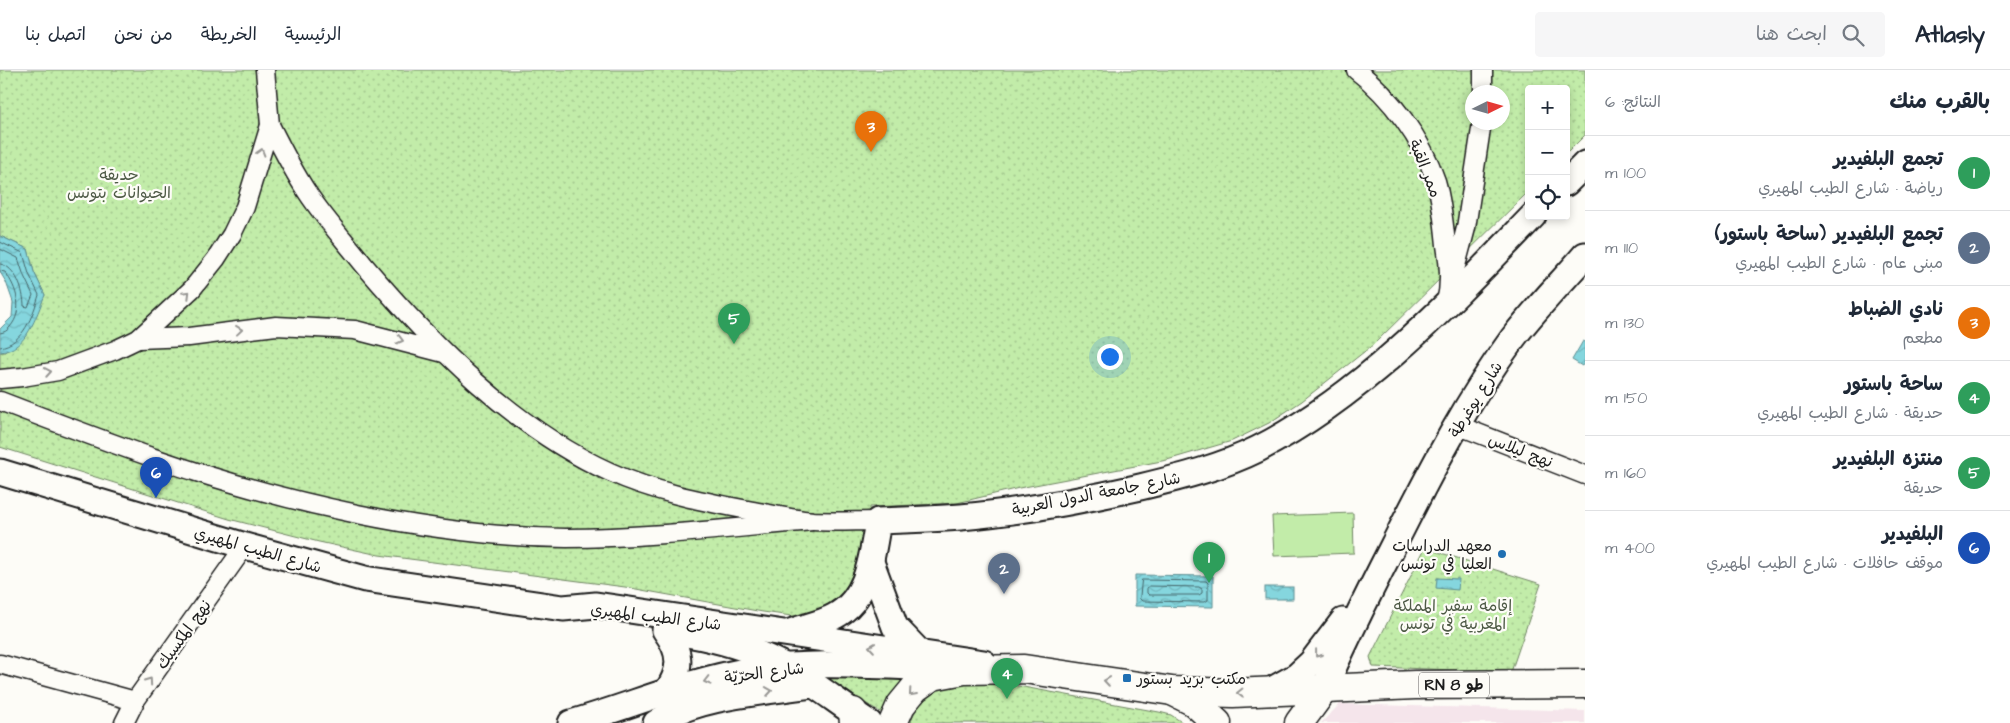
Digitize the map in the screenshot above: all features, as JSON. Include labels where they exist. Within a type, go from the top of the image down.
[{"type":"main road","points":[[1570,179],[1585,164]]},
{"type":"main road","name":"شارع جامعة الدول العربية","points":[[878,522],[962,517],[1065,502],[1164,481],[1211,468],[1257,449],[1304,422],[1362,380],[1400,348],[1448,295],[1529,220]]},
{"type":"main road","name":"شارع يوغرطة","points":[[1324,688],[1387,558],[1457,426],[1513,339],[1546,298],[1580,268]]},
{"type":"main road","name":"شارع الطيب المهيري","points":[[0,472],[245,546],[365,578],[563,608],[596,605],[1172,691],[1267,693],[1324,688]]},
{"type":"main road","points":[[785,634],[835,616],[851,604],[862,587],[871,562],[878,522]]},
{"type":"main road","name":"شارع يوغرطة","points":[[1267,693],[1297,676],[1311,663],[1347,616],[1387,558]]},
{"type":"main road","points":[[871,562],[895,627],[921,654]]},
{"type":"main road","points":[[563,608],[596,621],[703,637],[759,654],[786,667],[859,719]]},
{"type":"main road","points":[[665,630],[678,654],[674,682],[666,693]]},
{"type":"main road","name":"شارع الحرّيّة","points":[[571,723],[624,717],[666,693],[750,670],[846,664],[964,670]]},
{"type":"main road","points":[[893,723],[902,705],[915,688],[932,676],[964,670],[1024,669]]},
{"type":"main road","name":"RN 8 طو","points":[[1324,688],[1585,684]]},
{"type":"main road","points":[[656,723],[666,716],[683,709],[708,702],[813,685]]},
{"type":"main road","points":[[1299,723],[1324,688]]},
{"type":"main road","points":[[1172,691],[1194,702],[1217,723]]},
{"type":"street","points":[[0,379],[58,371],[115,350],[138,339],[192,289],[216,260],[232,234],[245,207],[270,124],[265,70]]},
{"type":"street","name":"ممر القبة","points":[[1356,70],[1378,89],[1411,130],[1436,181],[1442,206],[1448,295]]},
{"type":"street","points":[[1483,70],[1483,85]]},
{"type":"street","points":[[270,124],[306,191],[403,309],[445,353],[516,415],[535,429],[574,455],[611,473],[649,487],[706,502],[812,521]]},
{"type":"street","points":[[1448,295],[1466,228],[1482,130]]},
{"type":"street","points":[[138,339],[189,337],[276,326],[345,329],[401,340],[445,353]]},
{"type":"street","points":[[0,401],[158,460],[279,495],[394,520],[481,532],[564,538],[662,534],[812,521],[878,522]]},
{"type":"street","name":"نهج ليلاس","points":[[1457,426],[1585,475]]},
{"type":"street","name":"نهج المكسيك","points":[[124,723],[136,701],[245,546]]},
{"type":"street","points":[[0,664],[136,701]]},
{"type":"shaded area","points":[[1340,704],[1585,711],[1585,723],[1321,723]]},
{"type":"green space","name":"حديقة الحيوانات بتونس","points":[[0,70],[1585,70],[1585,135],[1570,150],[1570,85],[1525,85],[1525,195],[1374,344],[1302,401],[1269,423],[1232,441],[1167,460],[1019,488],[957,503],[870,507],[871,565],[837,607],[806,618],[625,587],[379,555],[229,519],[0,447],[0,352],[5,352],[45,295],[34,272],[28,249],[0,236]]},
{"type":"green space","points":[[1353,513],[1354,553],[1274,556],[1272,516]]},
{"type":"green space","name":"إقامة سفير المملكة المغربية في تونس","points":[[1425,548],[1541,584],[1511,672],[1373,667],[1370,657]]},
{"type":"green space","points":[[921,671],[884,714],[816,674]]},
{"type":"green space","points":[[974,681],[1007,684],[1159,712],[1171,715],[1183,723],[911,723],[912,717],[920,704],[933,693],[949,686]]},
{"type":"water","points":[[0,236],[28,249],[34,272],[45,295],[34,322],[24,339],[9,350],[0,352],[0,329],[12,317],[13,302],[6,282],[0,272]]},
{"type":"water","points":[[1583,341],[1585,342],[1585,361],[1582,366],[1572,360]]},
{"type":"water","points":[[1135,575],[1213,576],[1213,607],[1135,606]]},
{"type":"water","points":[[1437,578],[1459,579],[1458,590],[1436,588]]},
{"type":"water","points":[[1265,587],[1293,587],[1293,599],[1265,599]]},
{"type":"place","name":"نادي الضباط","points":[[871,152]]},
{"type":"place","name":"منتزه البلفيدير","points":[[734,344]]},
{"type":"place","name":"البلفيدير","points":[[156,498]]},
{"type":"place","name":"معهد الدراسات العليا في تونس","points":[[1502,554]]},
{"type":"place","name":"تجمع البلفيدير","points":[[1209,583]]},
{"type":"place","name":"تجمع البلفيدير (ساحة باستور)","points":[[1004,594]]},
{"type":"place","name":"مكتب بريد بستور","points":[[1127,678]]},
{"type":"place","name":"ساحة باستور","points":[[1007,699]]}]
